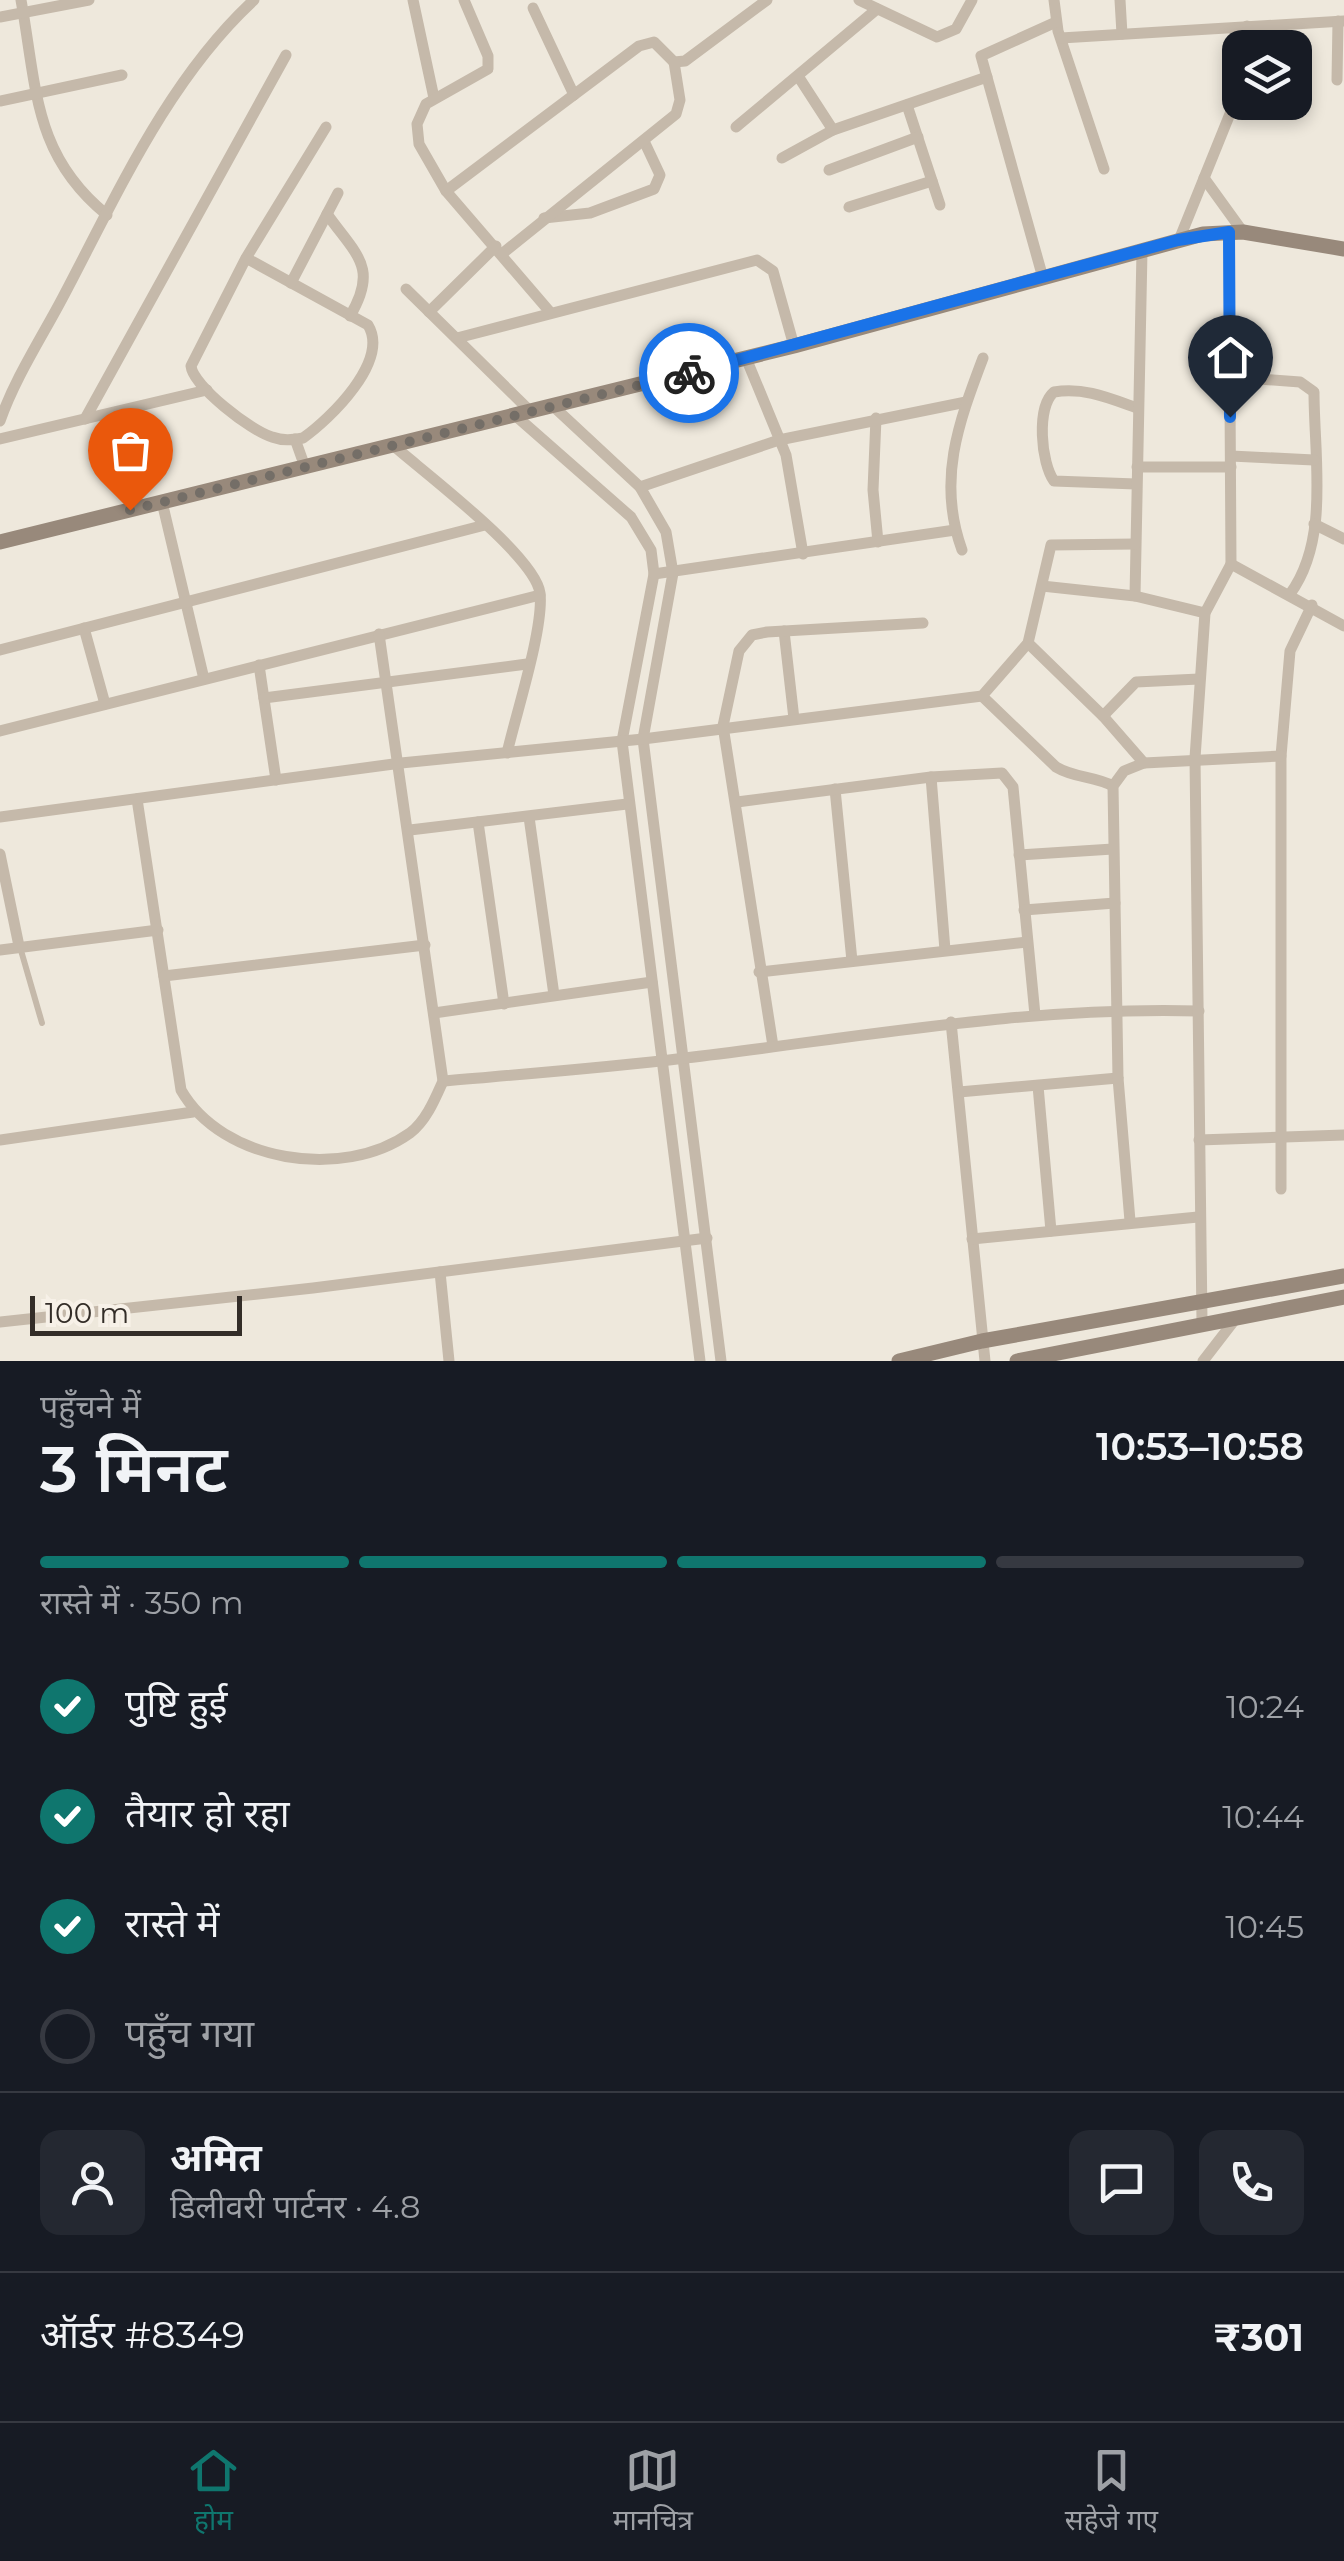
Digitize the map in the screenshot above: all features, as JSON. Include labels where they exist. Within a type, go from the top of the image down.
[{"type":"street","points":[[0,16],[22,6],[89,0]]},
{"type":"street","points":[[2,415],[107,215],[192,68],[224,28],[254,0]]},
{"type":"street","points":[[413,0],[434,98]]},
{"type":"street","points":[[464,0],[488,56],[488,69],[434,98],[419,112],[417,124],[430,168],[446,191],[550,312]]},
{"type":"street","points":[[674,62],[684,61],[767,0]]},
{"type":"street","points":[[736,128],[798,76],[870,4],[937,36],[947,36],[956,29],[972,0]]},
{"type":"street","points":[[1054,0],[1060,38],[1104,169]]},
{"type":"street","points":[[1120,0],[1122,34]]},
{"type":"street","points":[[22,6],[49,145],[76,190],[107,215]]},
{"type":"street","points":[[532,8],[574,95]]},
{"type":"street","points":[[1060,38],[1341,21],[1337,80]]},
{"type":"street","points":[[1043,278],[987,77],[984,52],[1056,22]]},
{"type":"street","points":[[430,312],[499,250],[644,142],[679,108],[674,62],[660,45],[647,42],[446,191]]},
{"type":"street","points":[[85,419],[286,55]]},
{"type":"street","points":[[0,101],[122,75]]},
{"type":"street","points":[[798,76],[833,130]]},
{"type":"street","points":[[782,158],[833,130],[987,77]]},
{"type":"street","points":[[907,105],[940,205]]},
{"type":"street","points":[[1178,240],[1227,120]]},
{"type":"street","points":[[246,258],[368,325],[374,342],[358,384],[316,429],[295,439],[256,431],[192,374],[193,355],[246,258],[326,127]]},
{"type":"street","points":[[829,170],[918,137]]},
{"type":"street","points":[[544,218],[590,213],[654,189],[660,175],[644,142]]},
{"type":"street","points":[[1202,1322],[1195,758],[1206,612],[1231,564],[1230,378],[1236,232],[1204,178]]},
{"type":"street","points":[[849,207],[932,181]]},
{"type":"street","points":[[291,283],[338,192]]},
{"type":"street","points":[[327,214],[366,271],[365,291],[350,316]]},
{"type":"street","points":[[0,542],[794,346],[1178,240],[1236,232],[1344,249]]},
{"type":"street","points":[[1135,596],[1142,251]]},
{"type":"street","points":[[457,338],[757,260],[773,271],[794,346]]},
{"type":"street","points":[[406,289],[457,338],[524,414],[631,516],[651,550],[654,574],[622,741],[700,1361]]},
{"type":"street","points":[[746,358],[786,455],[804,554]]},
{"type":"street","points":[[962,550],[948,483],[966,402],[983,358]]},
{"type":"street","points":[[1230,378],[1309,385],[1314,392],[1312,556],[1290,594]]},
{"type":"street","points":[[0,439],[207,390]]},
{"type":"street","points":[[1136,484],[1054,482],[1046,461],[1044,406],[1054,392],[1068,390],[1093,392],[1137,408]]},
{"type":"street","points":[[0,394],[2,415]]},
{"type":"street","points":[[640,487],[779,440],[966,402]]},
{"type":"street","points":[[553,406],[640,487],[666,532],[673,573],[643,739],[721,1361]]},
{"type":"street","points":[[876,418],[873,490],[878,542]]},
{"type":"street","points":[[295,439],[305,467]]},
{"type":"street","points":[[394,446],[485,524],[528,567],[540,596],[508,753]]},
{"type":"street","points":[[1136,467],[1314,460]]},
{"type":"street","points":[[162,502],[204,679]]},
{"type":"street","points":[[0,650],[485,524]]},
{"type":"street","points":[[1314,524],[1344,539]]},
{"type":"street","points":[[654,574],[955,530]]},
{"type":"street","points":[[0,817],[401,763],[643,739],[982,696],[1028,643],[1051,545],[1136,544]]},
{"type":"street","points":[[1231,564],[1312,605],[1344,626]]},
{"type":"street","points":[[1042,586],[1135,596],[1206,612]]},
{"type":"street","points":[[0,731],[540,596]]},
{"type":"street","points":[[1281,1189],[1282,756],[1290,651],[1312,605]]},
{"type":"street","points":[[773,1046],[723,726],[746,640],[784,630],[923,622]]},
{"type":"street","points":[[84,628],[105,704]]},
{"type":"street","points":[[784,630],[794,719]]},
{"type":"street","points":[[138,799],[181,1090],[193,1112],[211,1126],[275,1157],[353,1154],[414,1131],[443,1081],[401,763],[379,634]]},
{"type":"street","points":[[1028,643],[1103,716],[1144,763]]},
{"type":"street","points":[[264,698],[527,664]]},
{"type":"street","points":[[259,665],[276,780]]},
{"type":"street","points":[[1103,716],[1136,682],[1199,678]]},
{"type":"street","points":[[982,696],[1056,767],[1077,776],[1096,777],[1113,786]]},
{"type":"street","points":[[1130,1221],[1118,1078],[1113,786],[1124,771],[1144,763],[1282,756]]},
{"type":"street","points":[[736,802],[993,770],[1008,778],[1035,1015]]},
{"type":"street","points":[[931,777],[946,950]]},
{"type":"street","points":[[835,789],[852,961]]},
{"type":"street","points":[[410,830],[627,804]]},
{"type":"street","points":[[529,817],[554,995]]},
{"type":"street","points":[[478,822],[504,1004]]},
{"type":"street","points":[[1019,854],[1113,848]]},
{"type":"street","points":[[0,854],[19,946]]},
{"type":"street","points":[[1024,910],[1115,903]]},
{"type":"street","points":[[0,950],[158,930]]},
{"type":"street","points":[[759,972],[1027,942]]},
{"type":"street","points":[[164,976],[426,945]]},
{"type":"street","points":[[434,1013],[652,982]]},
{"type":"street","points":[[443,1081],[684,1058],[951,1022],[1117,1008],[1199,1011]]},
{"type":"street","points":[[951,1022],[985,1361]]},
{"type":"street","points":[[959,1092],[1118,1078]]},
{"type":"street","points":[[1038,1086],[1052,1231]]},
{"type":"street","points":[[0,1140],[193,1112]]},
{"type":"street","points":[[1199,1140],[1344,1135]]},
{"type":"street","points":[[972,1239],[1198,1217]]},
{"type":"street","points":[[0,1322],[708,1238]]},
{"type":"street","points":[[440,1272],[448,1361]]},
{"type":"street","points":[[899,1361],[982,1341],[1344,1276]]},
{"type":"street","points":[[1017,1361],[1344,1297]]},
{"type":"street","points":[[1208,1359],[1238,1315]]},
{"type":"lane","points":[[19,946],[42,1023]]},
{"type":"way so far","points":[[130,510],[689,373]]},
{"type":"route","points":[[689,373],[1178,240],[1229,232],[1230,417]]}]
